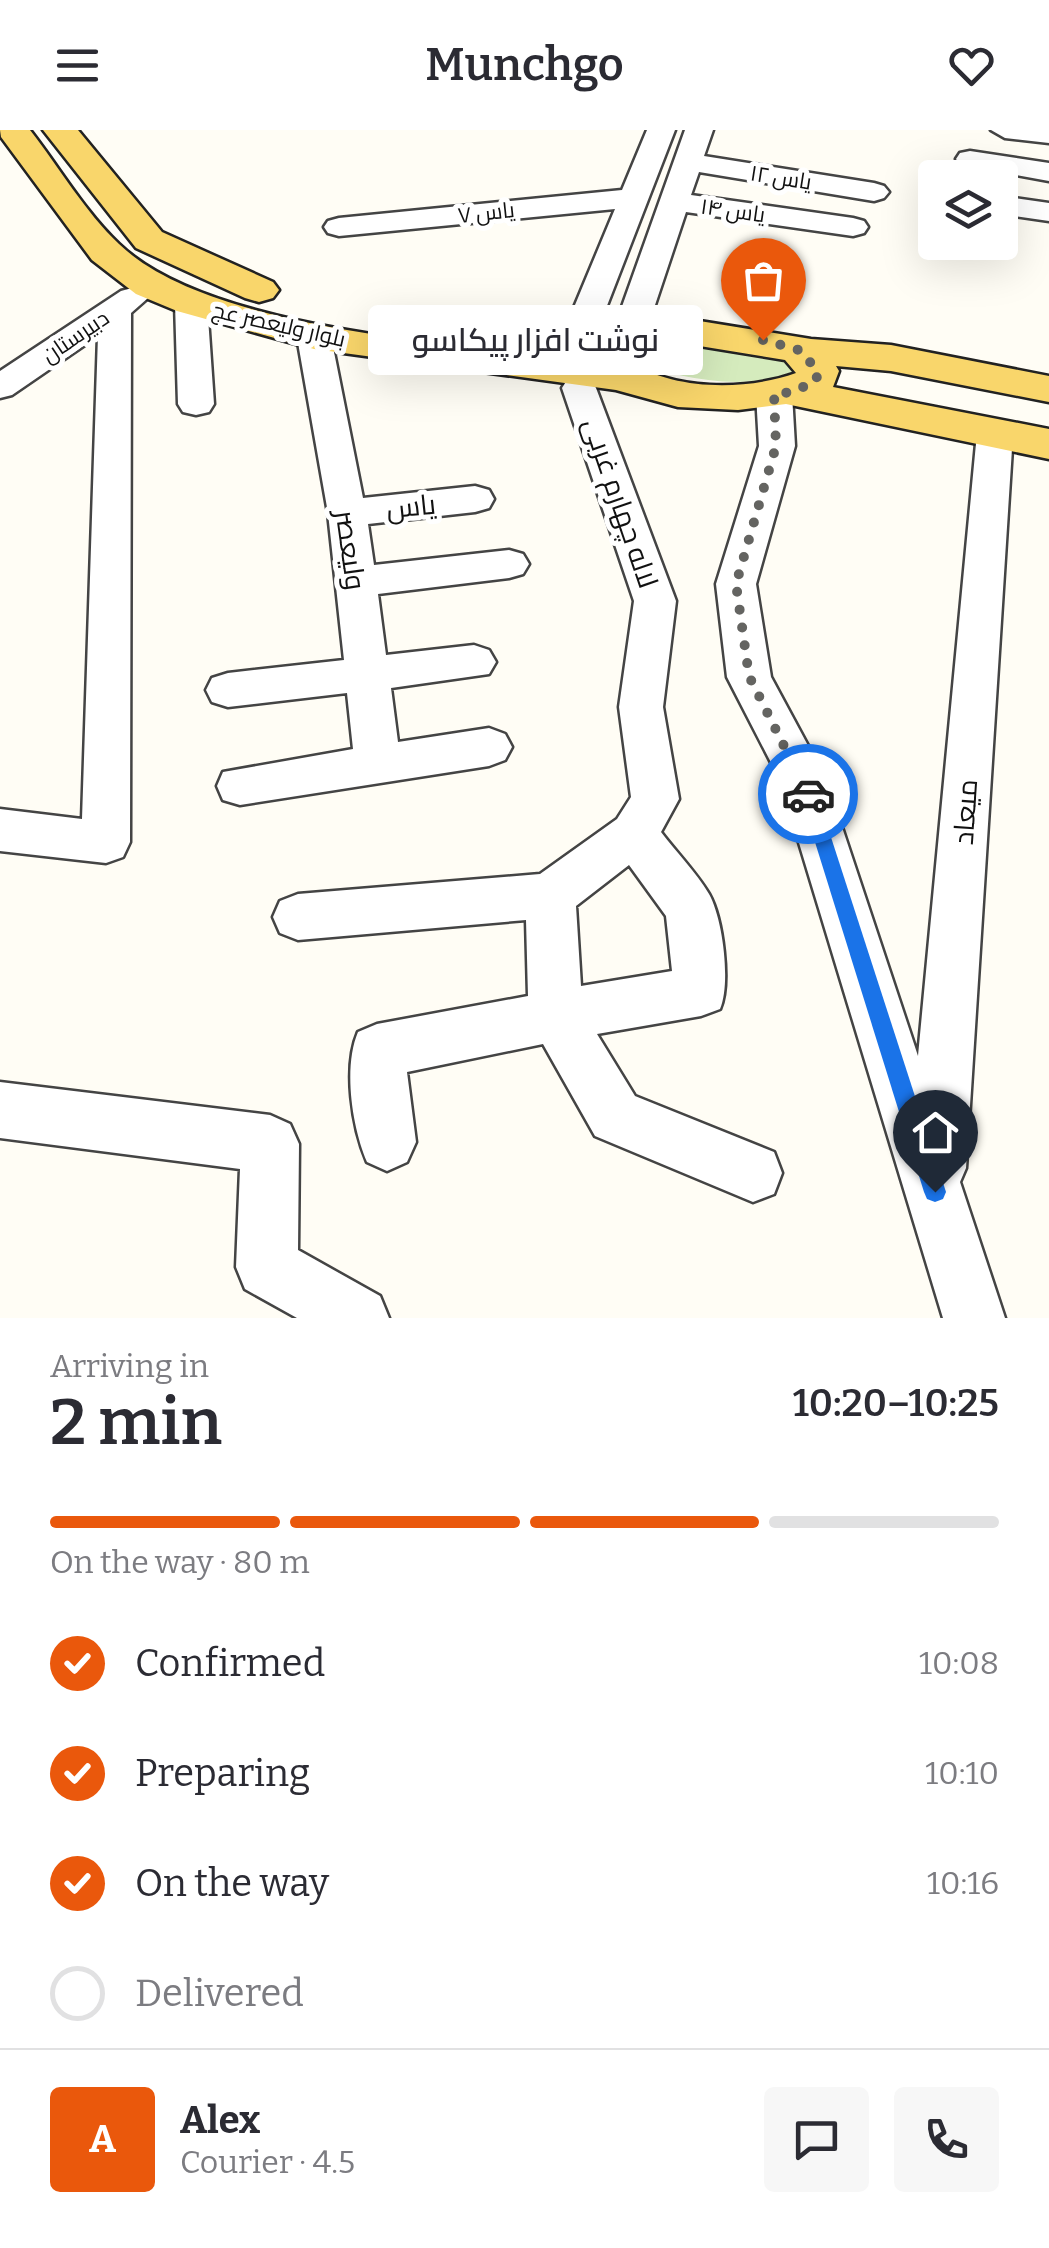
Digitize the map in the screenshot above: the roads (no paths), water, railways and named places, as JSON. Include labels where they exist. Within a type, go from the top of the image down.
[{"type":"main road","name":"بلوار ولیعصر عج","points":[[13,130],[104,252],[150,286],[191,303],[314,337],[609,362]]},
{"type":"main road","name":"بلوار ولیعصر عج","points":[[60,130],[149,240],[229,280],[275,296],[609,362]]},
{"type":"main road","points":[[1049,389],[888,357],[788,379],[709,396],[654,388],[609,362],[648,331],[700,332],[763,340],[788,379],[1049,444]]},
{"type":"street","points":[[633,198],[662,130]]},
{"type":"street","points":[[609,362],[698,130]]},
{"type":"street","points":[[1005,130],[1049,135]]},
{"type":"street","points":[[970,159],[1049,172]]},
{"type":"street","name":"یاس ۱۲","points":[[687,162],[874,192]]},
{"type":"street","name":"لاله چهارم غربی","points":[[550,896],[634,834],[655,799],[640,707],[655,601],[609,362],[586,317],[633,198]]},
{"type":"street","name":"یاس ۷","points":[[340,226],[633,198]]},
{"type":"street","name":"یاس ۱۴","points":[[672,202],[854,227]]},
{"type":"street","points":[[1018,208],[1049,212]]},
{"type":"street","name":"دبیرستان","points":[[0,387],[150,286]]},
{"type":"street","points":[[191,303],[196,404]]},
{"type":"street","points":[[0,830],[106,842],[115,309]]},
{"type":"street","name":"ولیعصر","points":[[314,337],[347,512],[378,765]]},
{"type":"street","points":[[788,379],[776,446],[736,584],[749,676],[803,779],[974,1318]]},
{"type":"street","name":"میعاد","points":[[935,1192],[994,433]]},
{"type":"street","name":"یاس","points":[[347,512],[475,499]]},
{"type":"street","points":[[356,582],[509,564]]},
{"type":"street","points":[[228,690],[474,662]]},
{"type":"street","points":[[240,786],[489,747]]},
{"type":"street","points":[[387,1142],[378,1051],[701,991],[690,909],[634,834]]},
{"type":"street","points":[[298,918],[550,896],[556,1016],[615,1116],[752,1173]]},
{"type":"street","points":[[0,1110],[270,1144],[267,1267],[358,1318]]},
{"type":"place","name":"نوشت افزار پیکاسو","points":[[763,340]]}]
